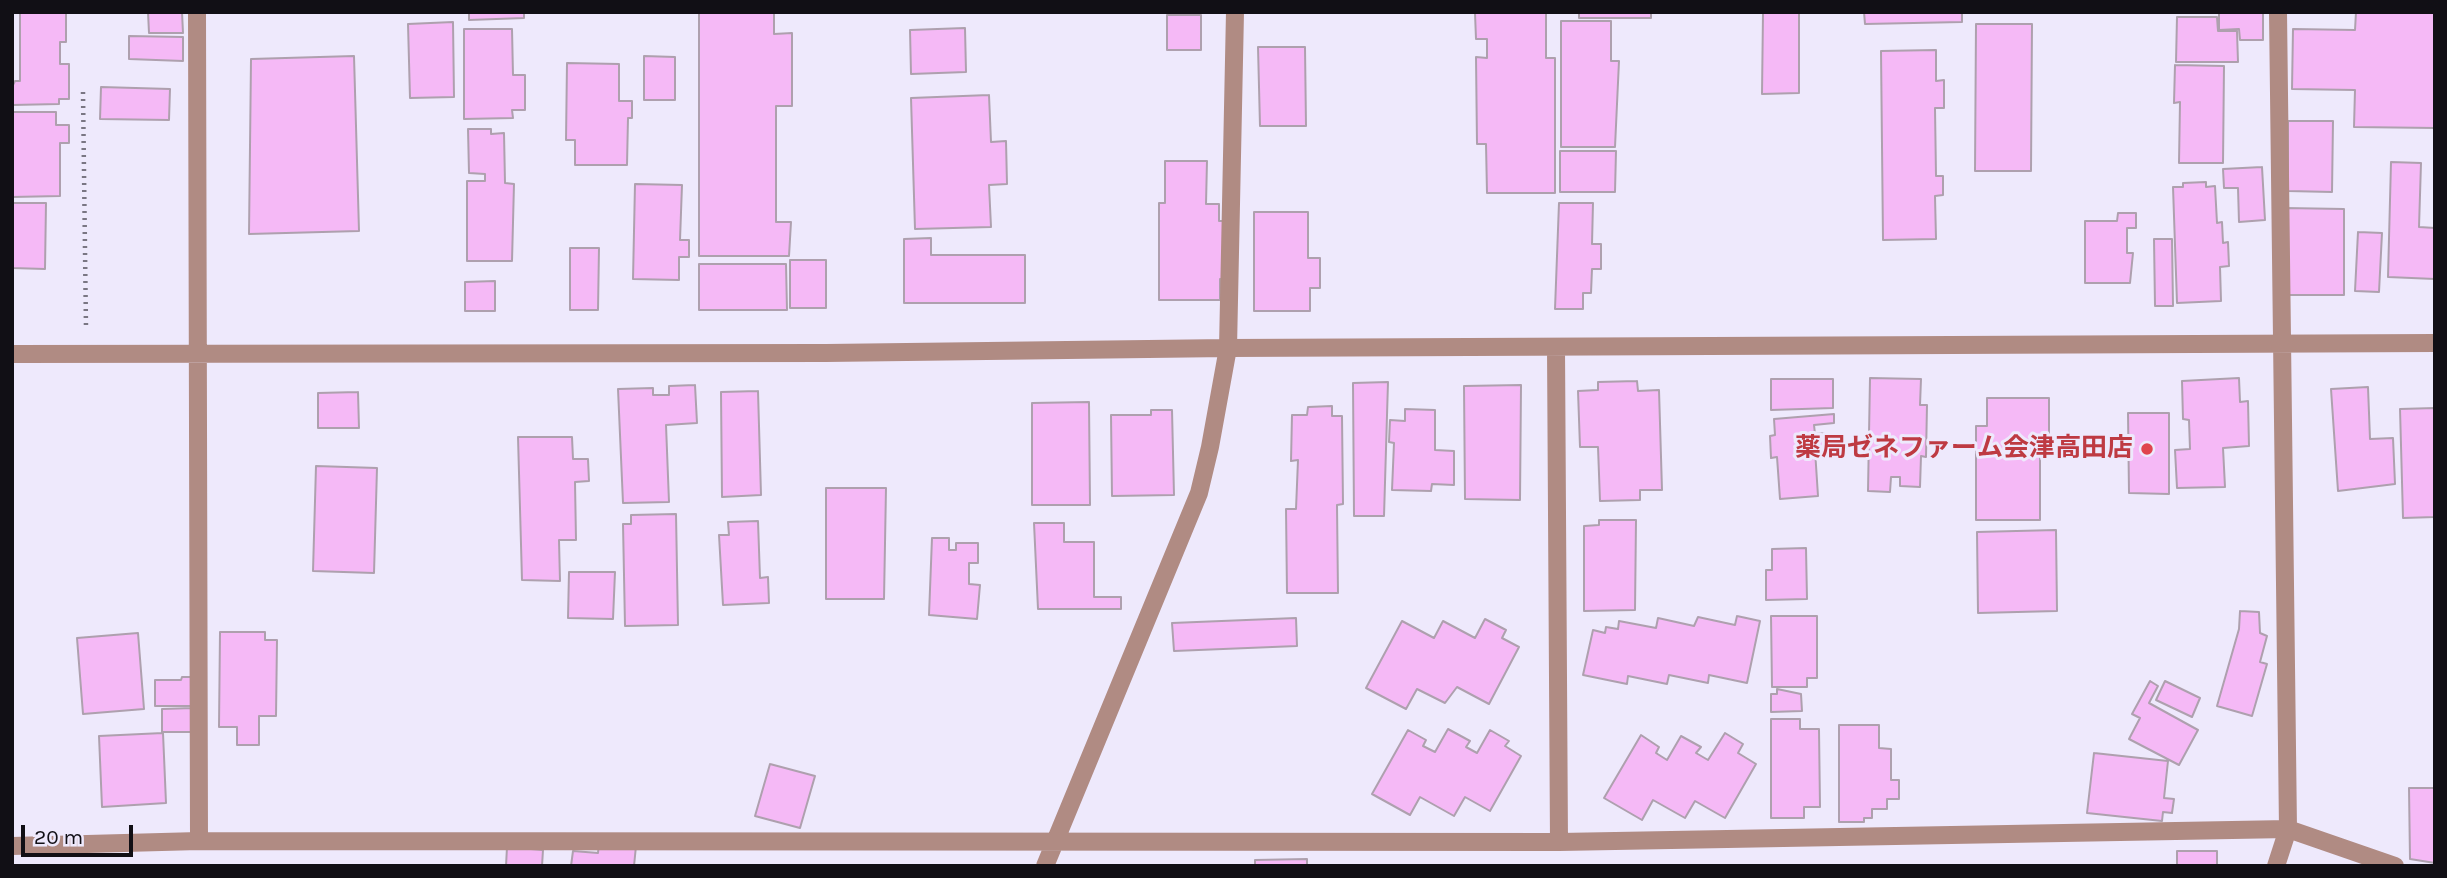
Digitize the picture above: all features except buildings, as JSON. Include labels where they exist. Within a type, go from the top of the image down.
[{"type":"street","points":[[198,12],[199,841]]},
{"type":"street","points":[[1045,866],[1199,493],[1228,348],[1235,12]]},
{"type":"street","points":[[2276,866],[2288,829],[2278,12]]},
{"type":"street","points":[[12,354],[798,354],[1228,348],[2435,343]]},
{"type":"street","points":[[1556,348],[1559,842]]},
{"type":"street","points":[[12,846],[199,841],[1559,842],[2288,829],[2395,866]]},
{"type":"path","points":[[83,92],[87,353]]},
{"type":"place","name":"薬局ゼネファーム会津高田店","points":[[2147,449]]}]
